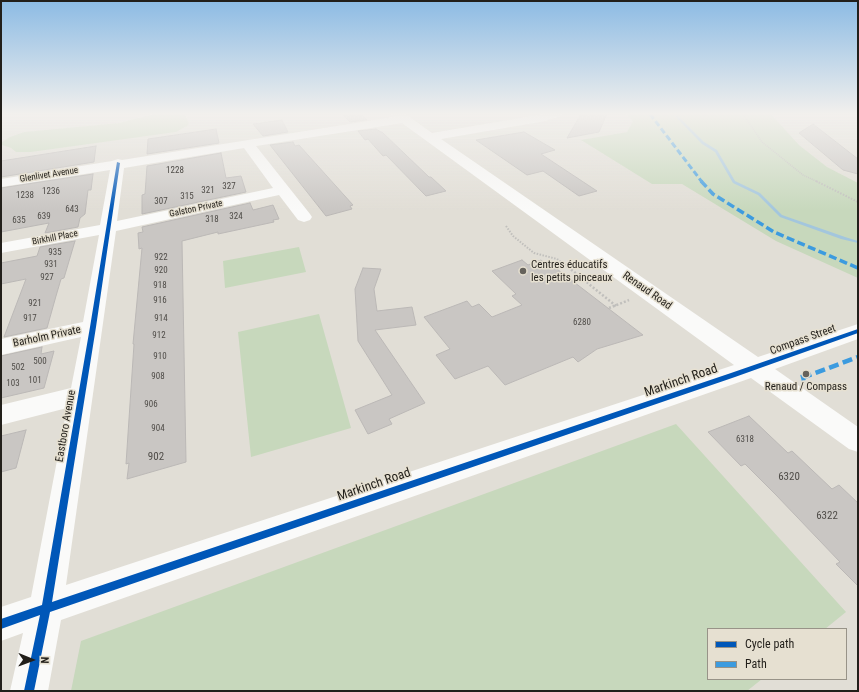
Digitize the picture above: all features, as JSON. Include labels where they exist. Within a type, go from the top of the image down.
[{"type":"street","name":"Glenlivet Avenue","points":[[1,182],[232,146]]},
{"type":"street","points":[[250,146],[304,217]]},
{"type":"street","name":"Renaud Road","points":[[443,146],[858,441]]},
{"type":"street","name":"Eastboro Avenue","points":[[29,691],[46,608],[82,395],[118,163]]},
{"type":"street","name":"Galston Private","points":[[109,228],[283,190]]},
{"type":"street","name":"Birkhill Place","points":[[1,248],[109,228]]},
{"type":"street","name":"Barholm Private","points":[[1,347],[93,327]]},
{"type":"street","name":"Compass Street","points":[[755,368],[858,330]]},
{"type":"street","name":"Markinch Road","points":[[1,624],[755,368]]},
{"type":"street","points":[[1,415],[82,395]]},
{"type":"path","points":[[767,146],[803,176],[858,202]]},
{"type":"path","points":[[506,226],[513,236],[523,245],[534,253],[557,259],[616,306]]},
{"type":"path","points":[[609,308],[635,297]]},
{"type":"green space","points":[[6,146],[72,146],[31,152],[16,152]]},
{"type":"green space","points":[[591,146],[801,146],[827,167],[858,183],[858,278],[776,241],[682,184],[652,184]]},
{"type":"green space","points":[[299,247],[306,272],[225,288],[223,261]]},
{"type":"green space","points":[[319,314],[351,428],[251,457],[238,332]]},
{"type":"green space","points":[[676,424],[846,612],[826,628],[707,628],[707,680],[761,680],[747,691],[71,691],[81,641]]},
{"type":"building","points":[[96,146],[94,162],[1,177],[1,161]]},
{"type":"building","points":[[148,146],[197,146],[147,154]]},
{"type":"building","points":[[271,146],[300,146],[353,205],[350,206],[352,209],[326,216]]},
{"type":"building","points":[[374,146],[397,146],[446,191],[426,196],[386,155],[383,156]]},
{"type":"building","points":[[485,146],[549,146],[555,150],[541,154],[597,191],[579,196],[543,171],[527,175]]},
{"type":"building","points":[[815,146],[842,146],[858,159],[858,174],[843,170]]},
{"type":"building","points":[[221,153],[226,178],[241,176],[246,192],[142,214],[142,195],[145,194],[147,166]]},
{"type":"building","points":[[93,174],[91,190],[88,190],[85,214],[80,218],[78,227],[45,233],[49,223],[1,232],[1,188]]},
{"type":"building","points":[[250,203],[253,210],[273,205],[279,219],[273,220],[274,222],[218,234],[218,232],[182,241],[186,462],[127,479],[129,463],[126,464],[133,344],[142,248],[139,249],[138,233],[143,232],[142,227]]},
{"type":"building","points":[[75,241],[64,278],[61,279],[47,328],[4,337],[26,279],[1,284],[1,263],[37,256],[40,247]]},
{"type":"building","points":[[522,260],[528,265],[541,260],[549,267],[553,266],[643,335],[597,349],[578,362],[573,357],[505,385],[488,366],[455,379],[436,355],[450,349],[424,317],[467,301],[472,307],[479,304],[492,317],[522,305],[512,296],[516,294],[492,271]]},
{"type":"building","points":[[363,268],[381,269],[374,289],[377,311],[412,307],[416,325],[375,330],[425,403],[389,419],[392,424],[368,434],[355,410],[392,395],[358,341],[355,289]]},
{"type":"building","points":[[42,347],[41,354],[54,351],[44,388],[1,398],[1,356]]},
{"type":"building","points":[[749,416],[788,453],[792,451],[832,489],[839,485],[858,503],[858,586],[836,564],[840,562],[776,495],[745,464],[741,466],[708,432]]},
{"type":"building","points":[[26,430],[16,468],[1,472],[1,436]]},
{"type":"waterway","points":[[708,146],[716,151],[734,182],[759,194],[781,216],[858,242]]},
{"type":"marked path","points":[[674,146],[696,176],[713,194],[726,203],[774,232],[858,268]]},
{"type":"marked path","points":[[801,378],[858,357]]},
{"type":"cycle path","points":[[29,691],[46,609],[93,327],[118,163]]},
{"type":"cycle path","points":[[1,624],[858,331]]},
{"type":"place","name":"Centres éducatifs les petits pinceaux","points":[[523,271]]},
{"type":"place","name":"Renaud / Compass","points":[[806,374]]}]
